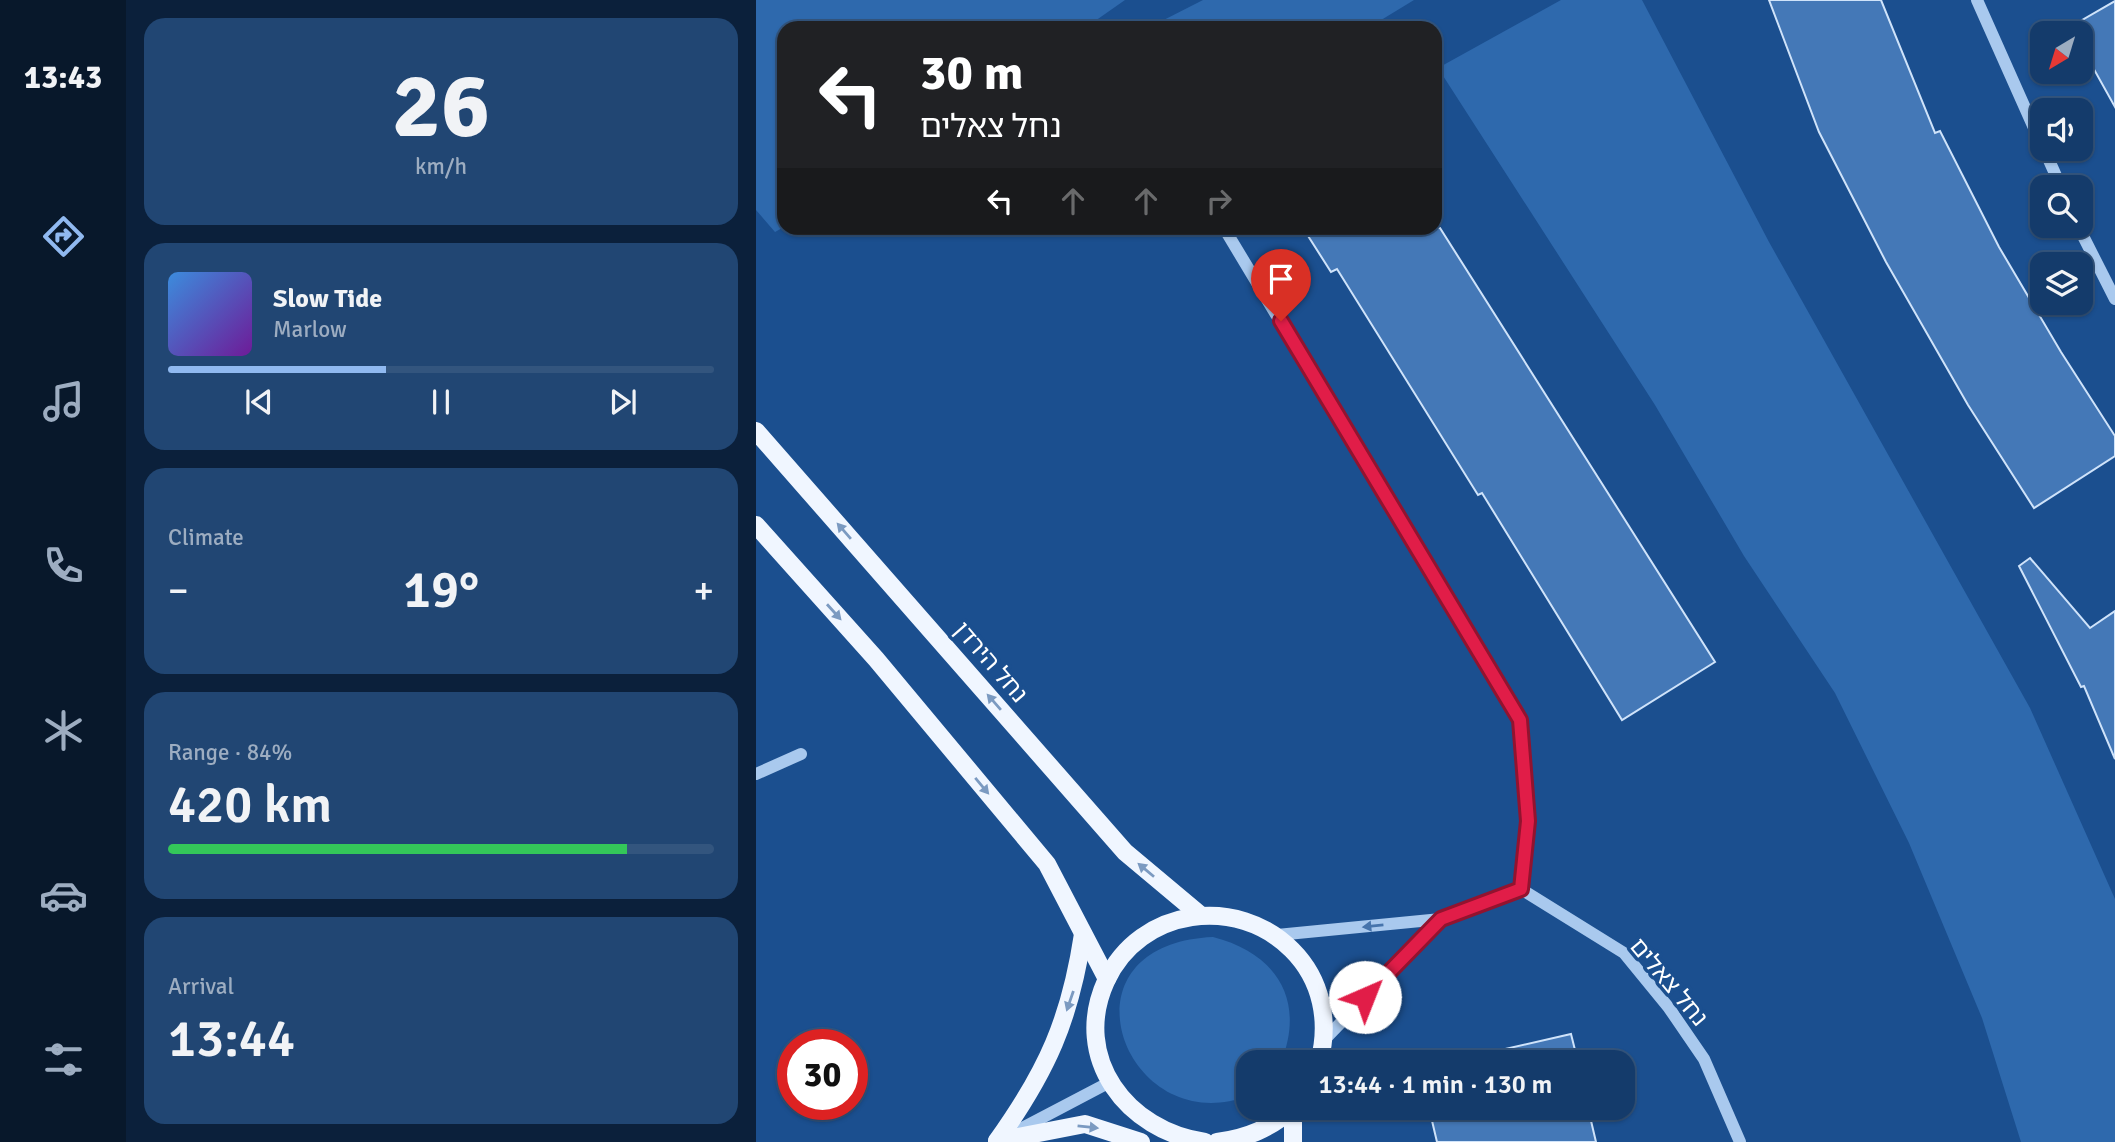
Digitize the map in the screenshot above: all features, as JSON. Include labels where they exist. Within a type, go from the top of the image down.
[{"type":"main road","name":"נחל הירדן","points":[[756,431],[1125,852],[1199,914]]},
{"type":"main road","points":[[756,525],[876,659],[1047,864],[1107,979]]},
{"type":"main road","points":[[1205,1142],[1181,1140],[1152,1127],[1128,1108],[1110,1083],[1100,1058],[1096,1031],[1098,1004],[1107,979],[1129,947],[1161,925],[1199,914],[1226,915],[1253,922],[1277,935],[1305,963],[1321,999],[1325,1039],[1322,1050]]},
{"type":"main road","points":[[996,1142],[1033,1091],[1058,1037],[1075,986],[1083,934]]},
{"type":"main road","points":[[1217,1142],[1241,1139],[1268,1128],[1278,1120]]},
{"type":"main road","points":[[1293,1120],[1293,1142]]},
{"type":"main road","points":[[996,1142],[1085,1124],[1142,1142]]},
{"type":"street","points":[[1977,0],[2030,118]]},
{"type":"street","points":[[1228,235],[1520,720],[1528,821],[1521,889],[1441,919],[1277,935]]},
{"type":"street","points":[[2084,238],[2115,299]]},
{"type":"street","points":[[757,771],[801,754]]},
{"type":"street","name":"נחל צאלים","points":[[1521,889],[1624,953],[1669,1008],[1704,1059],[1740,1142]]},
{"type":"street","points":[[1325,1039],[1441,919]]},
{"type":"street","points":[[996,1142],[1110,1083]]},
{"type":"shaded area","points":[[756,0],[1125,0],[1095,21],[777,21],[777,231],[775,232],[756,210]]},
{"type":"shaded area","points":[[1203,0],[1414,0],[1380,21],[1162,21]]},
{"type":"shaded area","points":[[1561,0],[1642,0],[1769,242],[2030,708],[2115,899],[2115,1142],[2021,1142],[1982,1018],[1909,843],[1835,693],[1744,556],[1655,405],[1442,74],[1442,66]]},
{"type":"shaded area","points":[[1213,937],[1235,944],[1254,955],[1269,967],[1280,982],[1287,999],[1290,1019],[1285,1050],[1236,1050],[1236,1098],[1204,1103],[1167,1092],[1140,1068],[1123,1036],[1120,1003],[1133,971],[1163,948]]},
{"type":"building","points":[[1769,0],[1881,0],[1935,133],[1940,131],[1999,247],[2030,300],[2030,315],[2039,315],[2115,436],[2115,456],[2034,508],[1968,405],[1886,262],[1819,132]]},
{"type":"building","points":[[2115,1],[2115,107],[2093,68],[2093,21],[2080,21]]},
{"type":"building","points":[[1442,231],[1715,662],[1622,720],[1482,493],[1478,495],[1337,269],[1331,272],[1307,235],[1442,235]]},
{"type":"building","points":[[2030,558],[2090,628],[2115,611],[2115,759],[2084,686],[2081,687],[2019,566]]},
{"type":"building","points":[[1571,1034],[1575,1050],[1501,1050]]},
{"type":"building","points":[[1432,1120],[1591,1120],[1596,1142],[1437,1142]]},
{"type":"route","points":[[1281,321],[1520,720],[1528,821],[1521,889],[1441,919],[1365,997]]}]
